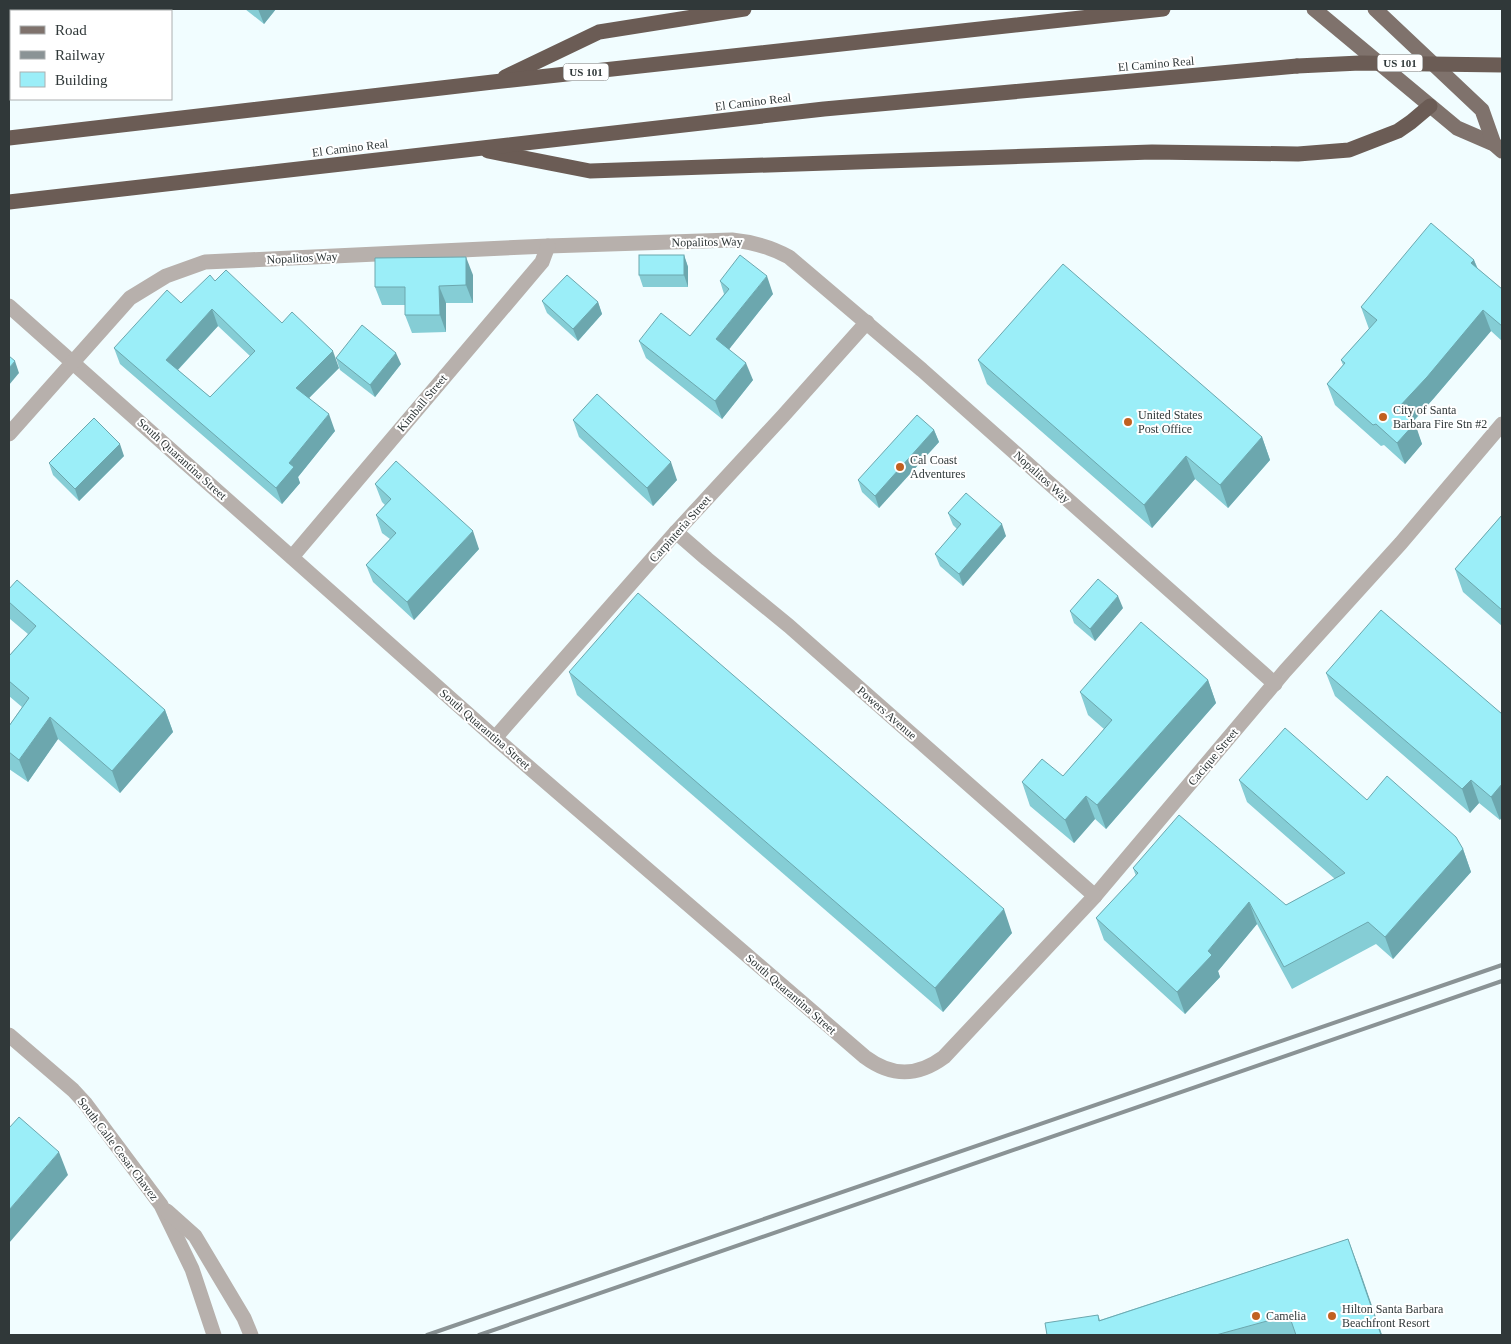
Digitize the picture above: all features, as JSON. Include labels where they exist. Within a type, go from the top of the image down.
[{"type":"highway","points":[[493,82],[599,32],[744,9]]},
{"type":"highway","name":"US 101","points":[[9,138],[493,82],[1163,9]]},
{"type":"highway","name":"El Camino Real","points":[[14,201],[824,109],[1297,66],[1360,63],[1502,65]]},
{"type":"highway","points":[[474,149],[590,171],[1152,152],[1298,154],[1349,150],[1398,131],[1430,106]]},
{"type":"main road","points":[[1314,9],[1457,128],[1498,148]]},
{"type":"main road","points":[[1375,9],[1482,110],[1498,148]]},
{"type":"street","name":"Nopalitos Way","points":[[9,434],[130,298],[166,276],[205,262],[548,246],[747,241],[762,244],[789,257],[867,322],[1275,684]]},
{"type":"street","name":"Kimball Street","points":[[292,557],[538,267],[548,246]]},
{"type":"street","name":"South Quarantina Street","points":[[9,306],[495,738],[865,1057],[886,1070],[910,1072]]},
{"type":"street","name":"Carpinteria Street","points":[[495,738],[676,532],[867,322]]},
{"type":"street","name":"Cacique Street","points":[[910,1072],[923,1070],[934,1065],[944,1057],[1095,896],[1285,671],[1401,543],[1502,424]]},
{"type":"street","name":"Powers Avenue","points":[[676,532],[789,626],[1095,896]]},
{"type":"street","name":"South Calle Cesar Chavez","points":[[9,1035],[73,1090],[160,1205],[192,1269],[214,1335]]},
{"type":"street","name":"South Calle Cesar Chavez","points":[[160,1205],[195,1236],[244,1318],[251,1335]]},
{"type":"building","points":[[1431,223],[1474,260],[1471,263],[1502,289],[1502,326],[1483,310],[1427,377],[1398,408],[1415,423],[1397,443],[1376,424],[1373,425],[1327,384],[1345,363],[1341,360],[1377,320],[1361,307]]},
{"type":"building","points":[[639,255],[684,255],[684,275],[639,275]]},
{"type":"building","points":[[740,255],[767,276],[716,339],[746,363],[715,401],[639,341],[661,313],[690,336],[729,289],[720,281]]},
{"type":"building","points":[[466,257],[466,285],[439,286],[440,315],[405,315],[405,287],[375,287],[375,258]]},
{"type":"building","name":"United States Post Office","points":[[1063,264],[1262,437],[1220,485],[1186,456],[1144,505],[978,360]]},
{"type":"building","points":[[226,270],[282,323],[292,312],[333,351],[296,388],[329,414],[289,463],[294,467],[276,488],[114,348],[167,290],[181,303],[210,275],[215,281]],"holes":[[[212,309],[255,351],[210,397],[166,360]]]},
{"type":"building","points":[[567,275],[598,302],[573,329],[542,301]]},
{"type":"building","points":[[362,325],[396,353],[370,385],[336,358]]},
{"type":"building","points":[[9,356],[15,361],[9,368]]},
{"type":"building","points":[[597,394],[671,462],[647,488],[573,420]]},
{"type":"building","points":[[917,415],[934,430],[875,496],[858,480]]},
{"type":"building","points":[[94,418],[120,444],[75,489],[49,463]]},
{"type":"building","points":[[396,461],[473,531],[407,602],[366,565],[396,533],[376,515],[391,499],[375,484]]},
{"type":"building","points":[[966,493],[1002,524],[959,574],[935,554],[961,524],[948,513]]},
{"type":"building","points":[[1502,515],[1502,610],[1455,569]]},
{"type":"building","points":[[1098,579],[1118,596],[1090,629],[1070,611]]},
{"type":"building","points":[[17,580],[165,710],[112,771],[50,717],[19,760],[9,752],[9,726],[29,698],[9,681],[9,656],[36,626],[9,602],[9,589]]},
{"type":"building","points":[[638,593],[1004,909],[935,988],[569,672]]},
{"type":"building","points":[[1381,610],[1502,714],[1502,784],[1491,797],[1471,780],[1462,789],[1326,673]]},
{"type":"building","points":[[1141,622],[1208,680],[1097,805],[1086,796],[1065,820],[1022,782],[1042,759],[1063,776],[1112,720],[1080,692]]},
{"type":"building","points":[[1285,728],[1367,800],[1387,776],[1456,837],[1463,849],[1385,937],[1368,922],[1284,967],[1249,902],[1208,951],[1212,955],[1177,992],[1096,918],[1138,873],[1133,868],[1179,815],[1286,905],[1345,873],[1239,780]]},
{"type":"building","points":[[19,1117],[59,1152],[9,1210],[9,1128]]},
{"type":"building","points":[[1348,1239],[1381,1335],[1296,1335],[1289,1315],[1216,1335],[1047,1335],[1045,1323],[1098,1315],[1099,1321]]},
{"type":"railway","points":[[427,1335],[1502,965]]},
{"type":"railway","points":[[479,1335],[1502,981]]},
{"type":"place","name":"City of Santa Barbara Fire Stn #2","points":[[1383,417]]},
{"type":"place","name":"United States Post Office","points":[[1128,422]]},
{"type":"place","name":"Cal Coast Adventures","points":[[900,467]]},
{"type":"place","name":"Camelia","points":[[1256,1316]]},
{"type":"place","name":"Hilton Santa Barbara Beachfront Resort","points":[[1332,1316]]}]
